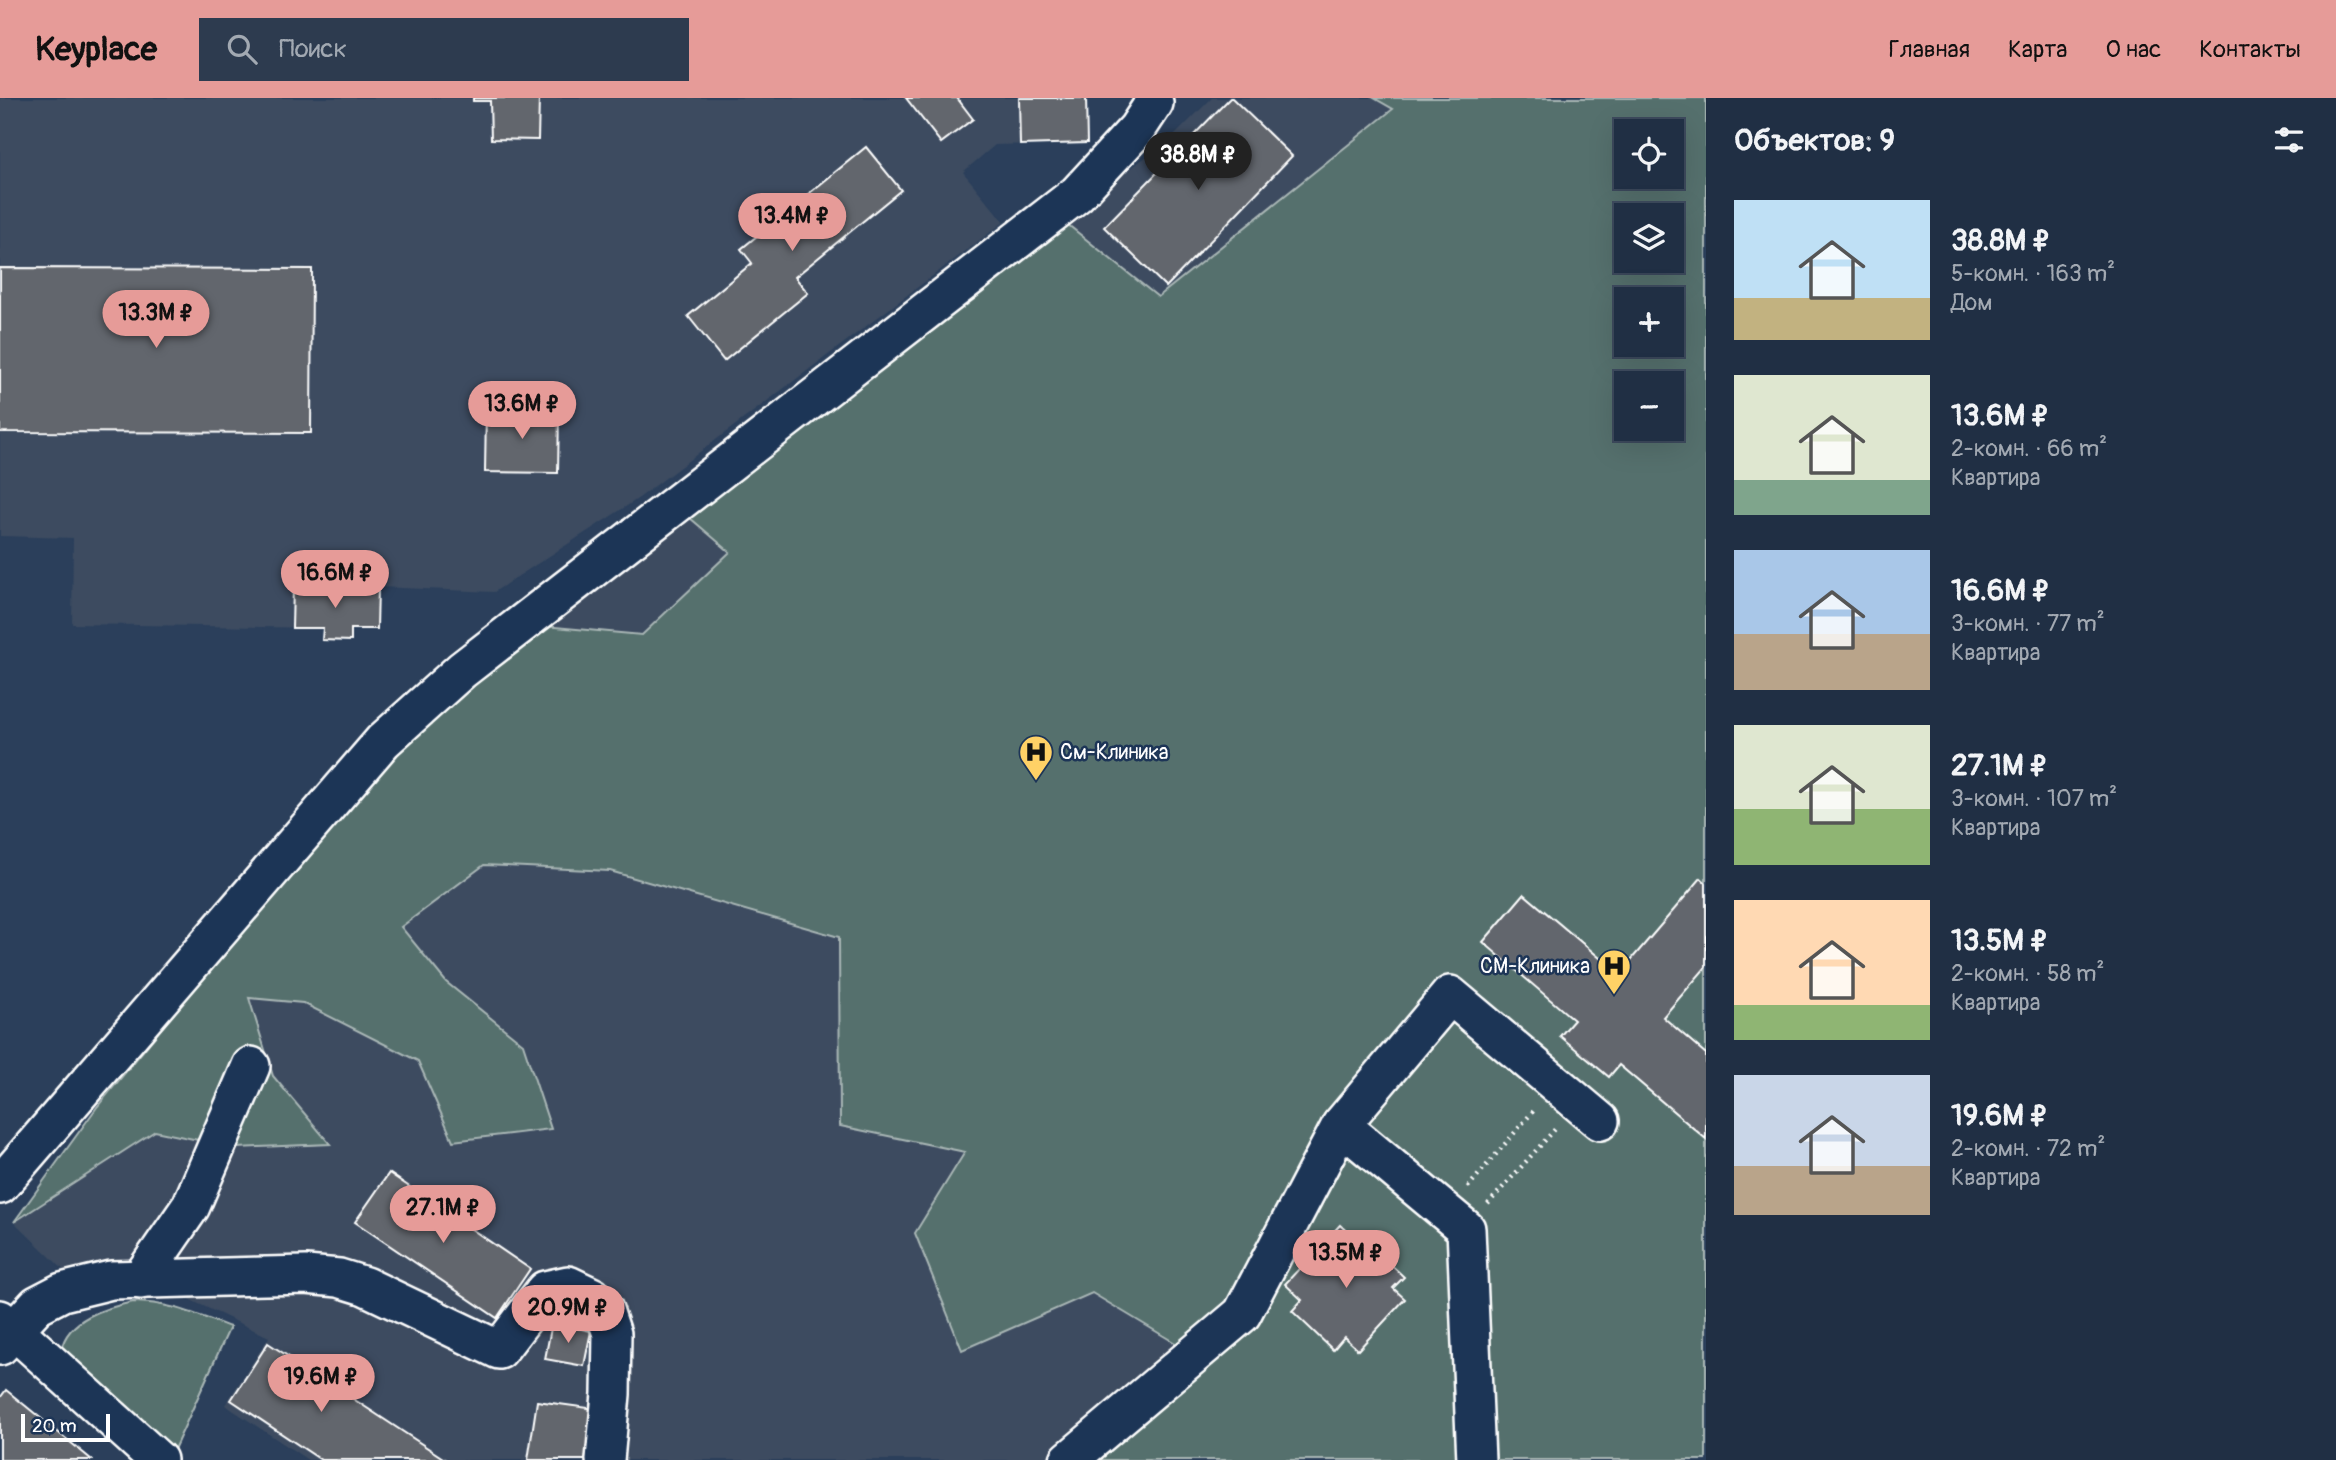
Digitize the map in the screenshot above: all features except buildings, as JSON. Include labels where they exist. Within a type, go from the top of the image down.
[{"type":"lane","points":[[0,1185],[383,741],[462,670],[1077,194],[1138,129],[1154,103]]},
{"type":"lane","points":[[1069,1460],[1242,1314],[1340,1125],[1450,995],[1578,1103]]},
{"type":"lane","points":[[139,1280],[191,1206],[251,1066]]},
{"type":"lane","points":[[1340,1125],[1456,1221],[1476,1460]]},
{"type":"lane","points":[[158,1460],[4,1332],[37,1305],[62,1292],[111,1280],[306,1275],[339,1278],[365,1286],[499,1350],[545,1290],[568,1285],[593,1297],[604,1310],[612,1334],[606,1460]]},
{"type":"path","points":[[1456,1221],[1578,1103]]},
{"type":"path","points":[[1456,1221],[1578,1103]]},
{"type":"shaded area","points":[[0,98],[1086,98],[1087,143],[995,145],[963,172],[1004,222],[639,498],[494,592],[378,587],[351,629],[351,641],[322,640],[322,628],[72,624],[73,538],[0,536]]},
{"type":"shaded area","name":"См-Клиника","points":[[1212,98],[1706,98],[1706,1460],[308,1460],[225,1405],[269,1337],[180,1295],[71,1277],[14,1222],[97,1107],[328,825],[404,738],[1062,220],[1175,135]]},
{"type":"green space","name":"См-Клиника","points":[[1374,98],[1706,98],[1706,1460],[1089,1460],[1212,1365],[1092,1293],[962,1350],[915,1233],[965,1152],[840,1126],[839,937],[610,871],[484,865],[401,927],[446,982],[523,1044],[551,1129],[453,1141],[418,1061],[303,1003],[249,998],[273,1076],[330,1144],[237,1148],[155,1131],[14,1222],[97,1107],[328,825],[404,738],[544,626],[642,635],[730,552],[683,512],[1062,220],[1158,297],[1393,109]]},
{"type":"green space","points":[[133,1302],[170,1307],[230,1327],[171,1456],[61,1350],[65,1339],[79,1322],[100,1311]]},
{"type":"place","name":"См-Клиника","points":[[1036,782]]},
{"type":"place","name":"СМ-Клиника","points":[[1614,996]]}]
